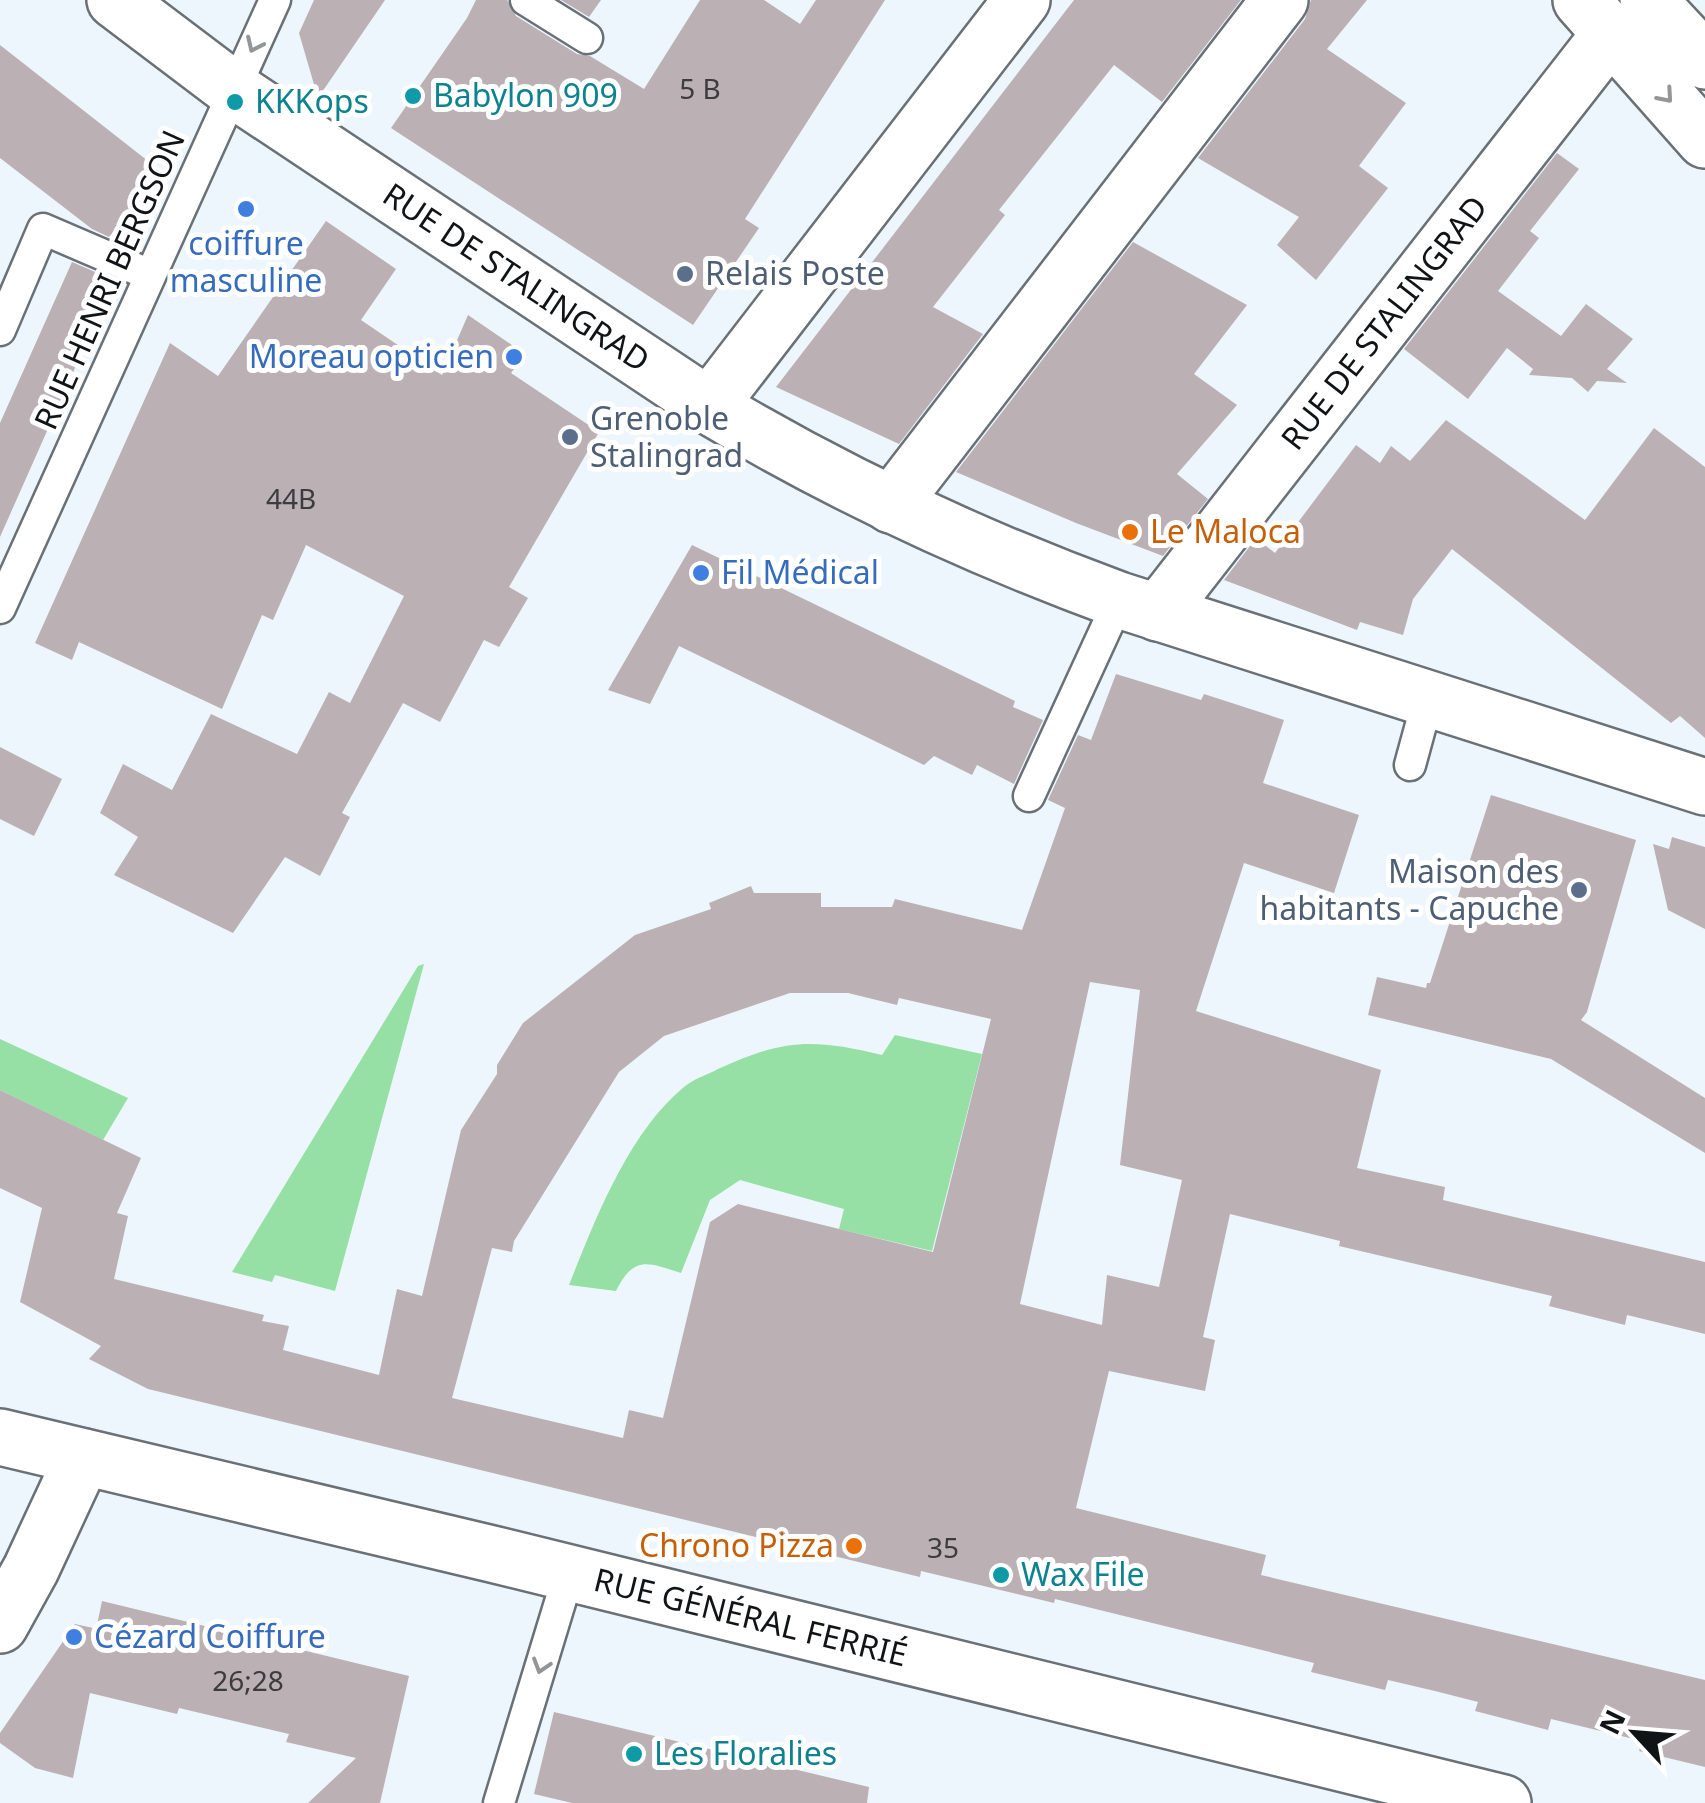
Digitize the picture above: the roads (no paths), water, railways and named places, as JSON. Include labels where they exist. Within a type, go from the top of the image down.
[{"type":"street","name":"RUE DE STALINGRAD","points":[[115,0],[234,90],[709,406],[774,445],[891,505],[1043,572],[1139,606],[1705,787]]},
{"type":"street","points":[[709,406],[1022,0]]},
{"type":"street","points":[[891,505],[1280,0]]},
{"type":"street","name":"RUE DE STALINGRAD","points":[[1139,606],[1613,11]]},
{"type":"street","points":[[1613,11],[1705,61]]},
{"type":"street","points":[[1613,11],[1705,140]]},
{"type":"street","name":"RUE GÉNÉRAL FERRIÉ","points":[[0,1436],[569,1573],[1470,1799]]},
{"type":"street","points":[[0,1624],[82,1457]]},
{"type":"lane","name":"RUE HENRI BERGSON","points":[[0,608],[275,0]]},
{"type":"lane","points":[[526,0],[587,38]]},
{"type":"lane","points":[[0,330],[43,229],[150,274]]},
{"type":"lane","points":[[1029,796],[1139,606]]},
{"type":"lane","points":[[1410,766],[1428,699]]},
{"type":"lane","points":[[498,1803],[569,1573]]},
{"type":"place","name":"Babylon 909","points":[[413,96]]},
{"type":"place","name":"KKKops","points":[[235,102]]},
{"type":"place","name":"coiffure masculine","points":[[246,209]]},
{"type":"place","name":"Relais Poste","points":[[685,274]]},
{"type":"place","name":"Moreau opticien","points":[[514,357]]},
{"type":"place","name":"Grenoble Stalingrad","points":[[570,437]]},
{"type":"place","name":"Le Maloca","points":[[1130,532]]},
{"type":"place","name":"Fil Médical","points":[[701,573]]},
{"type":"place","name":"Maison des habitants - Capuche","points":[[1579,890]]},
{"type":"place","name":"Chrono Pizza","points":[[854,1546]]},
{"type":"place","name":"Wax File","points":[[1001,1575]]},
{"type":"place","name":"Cézard Coiffure","points":[[74,1637]]},
{"type":"place","name":"Les Floralies","points":[[634,1754]]}]
